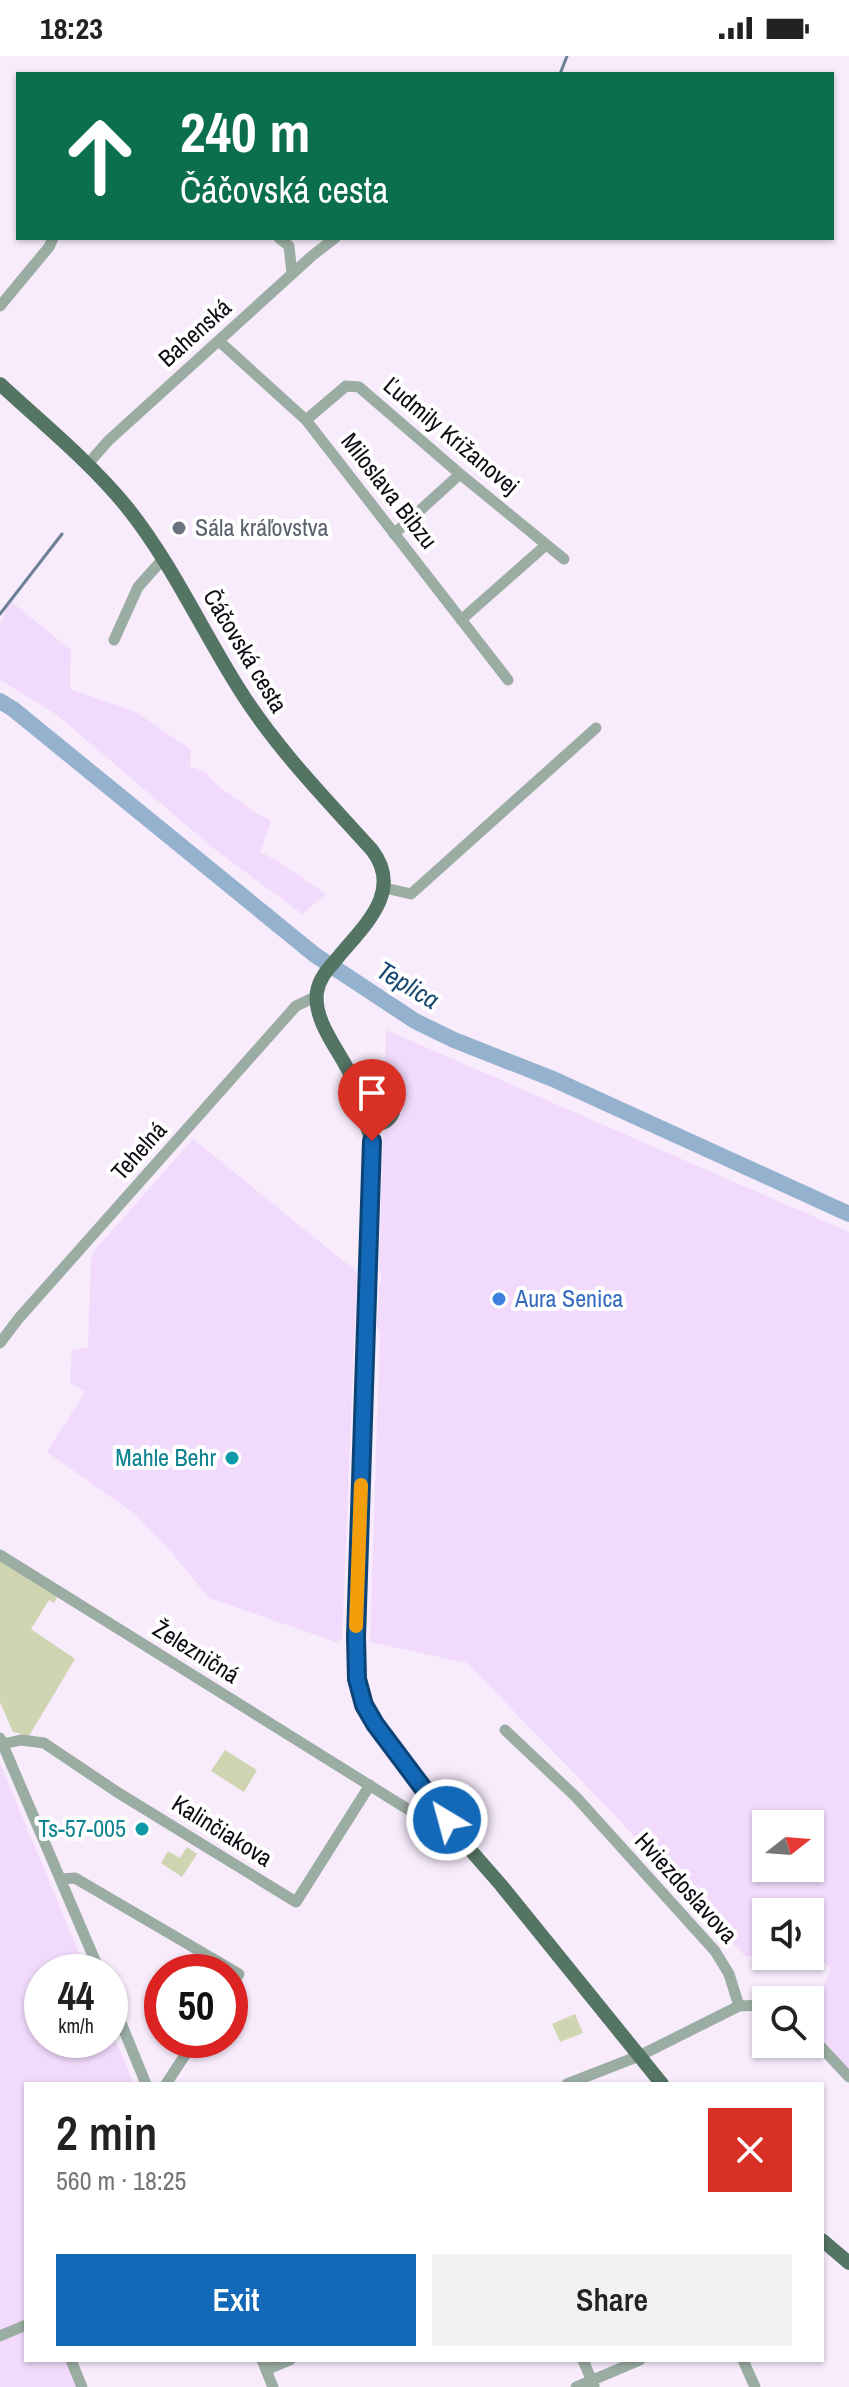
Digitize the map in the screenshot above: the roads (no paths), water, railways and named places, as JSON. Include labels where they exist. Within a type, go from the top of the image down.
[{"type":"main road","name":"Čáčovská cesta","points":[[0,384],[107,485],[135,518],[262,722],[293,764],[375,855],[382,869],[385,888]]},
{"type":"main road","points":[[364,1095],[351,1077],[321,1017],[317,996],[323,976],[373,914],[385,888]]},
{"type":"main road","points":[[364,1095],[384,1090],[394,1102],[392,1116],[373,1123]]},
{"type":"main road","points":[[364,1095],[359,1111],[373,1123]]},
{"type":"main road","points":[[373,1123],[356,1637],[359,1693],[375,1724],[466,1845],[660,2082]]},
{"type":"main road","points":[[824,2242],[849,2263]]},
{"type":"street","points":[[0,306],[52,240]]},
{"type":"street","points":[[282,240],[313,255]]},
{"type":"street","name":"Bahenská","points":[[90,469],[108,441],[332,240]]},
{"type":"street","points":[[289,246],[292,274]]},
{"type":"street","name":"Miloslava Bibzu","points":[[220,342],[306,420],[508,680]]},
{"type":"street","name":"Ľudmily Križanovej","points":[[306,420],[346,386],[359,387],[564,559]]},
{"type":"street","points":[[394,534],[460,474]]},
{"type":"street","points":[[461,620],[546,545]]},
{"type":"street","points":[[114,640],[138,587],[163,559]]},
{"type":"street","points":[[385,888],[411,894],[596,728]]},
{"type":"street","name":"Tehelná","points":[[0,1343],[296,1006],[317,996]]},
{"type":"street","name":"Železničná","points":[[0,1555],[370,1785]]},
{"type":"street","name":"Hviezdoslavova","points":[[505,1730],[576,1797],[715,1951],[729,1974],[739,2006]]},
{"type":"street","points":[[1,1741],[92,1954]]},
{"type":"street","name":"Kalinčiakova","points":[[1,1741],[44,1743],[117,1792],[296,1902],[370,1785]]},
{"type":"street","points":[[370,1785],[466,1845]]},
{"type":"street","points":[[422,1818],[435,1804]]},
{"type":"street","points":[[61,1879],[75,1878],[205,1954]]},
{"type":"street","points":[[572,2082],[639,2056],[739,2006],[752,2006]]},
{"type":"street","points":[[128,2040],[145,2082]]},
{"type":"street","points":[[824,2050],[849,2077]]},
{"type":"street","points":[[167,2082],[183,2058]]},
{"type":"street","points":[[0,2336],[24,2326]]},
{"type":"street","points":[[72,2362],[82,2387]]},
{"type":"street","points":[[584,2362],[593,2384]]},
{"type":"street","points":[[576,2387],[593,2384],[636,2362]]},
{"type":"street","points":[[744,2362],[755,2387]]},
{"type":"street","points":[[264,2365],[273,2387]]},
{"type":"waterway","points":[[561,72],[567,56]]},
{"type":"waterway","points":[[0,614],[62,534]]},
{"type":"waterway","name":"Teplica","points":[[0,701],[315,955],[415,1021],[454,1040],[553,1079],[849,1214]]},
{"type":"place","name":"Sála kráľovstva","points":[[179,528]]},
{"type":"place","name":"Aura Senica","points":[[499,1299]]},
{"type":"place","name":"Mahle Behr","points":[[232,1458]]},
{"type":"place","name":"Ts-57-005","points":[[142,1829]]}]
